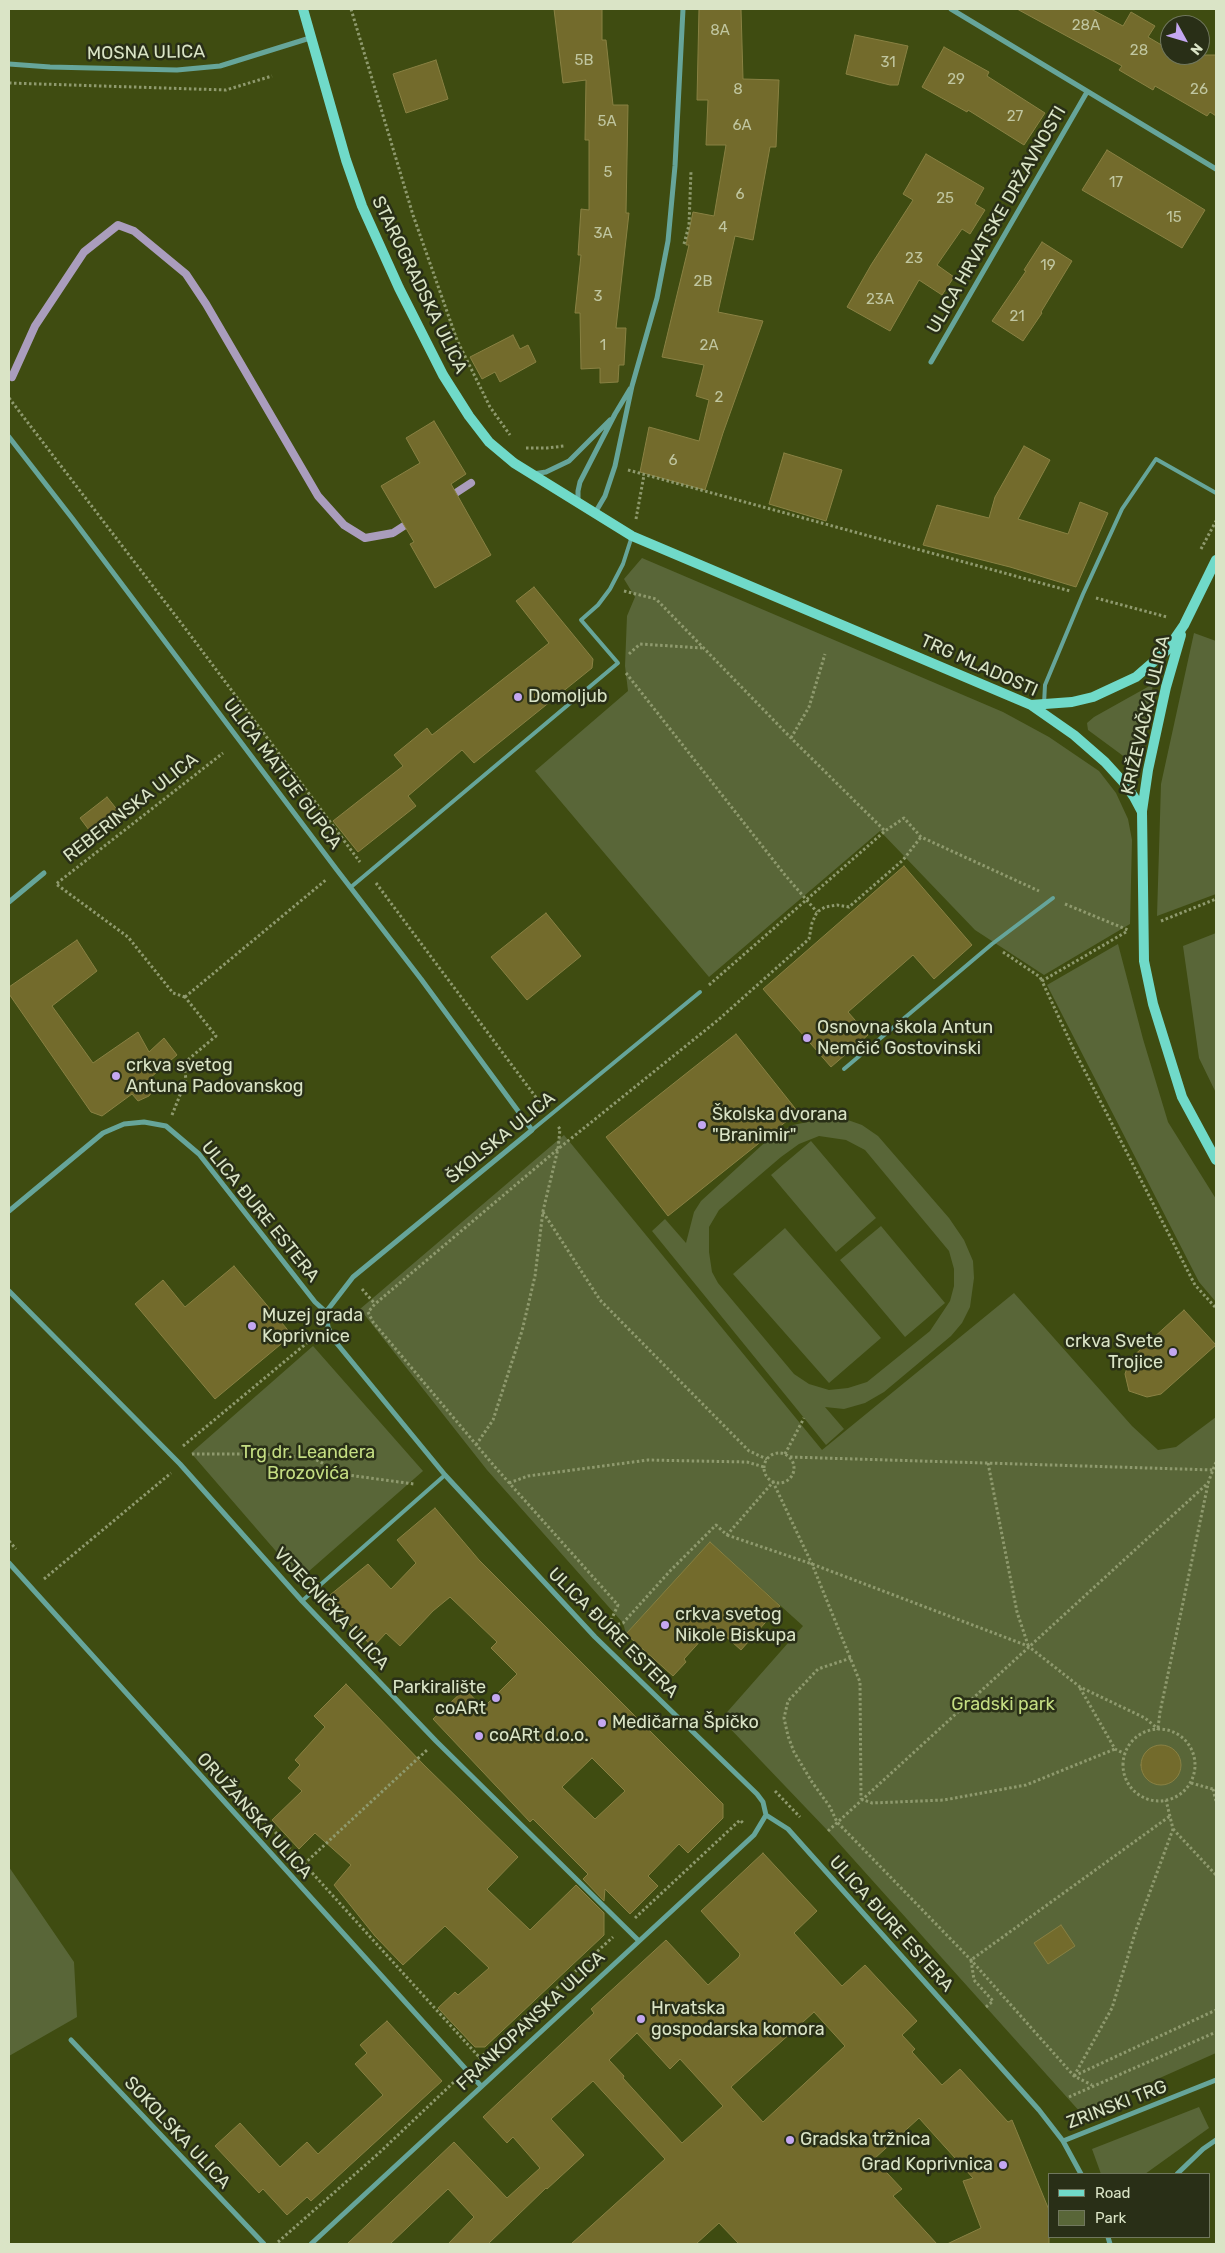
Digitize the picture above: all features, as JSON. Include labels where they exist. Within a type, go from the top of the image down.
[{"type":"main road","name":"STAROGRADSKA ULICA","points":[[303,9],[346,160],[362,206],[399,288],[443,375],[479,431],[502,454],[532,475],[595,513]]},
{"type":"main road","name":"TRG MLADOSTI","points":[[595,513],[632,536],[1031,705],[1074,736],[1105,762],[1134,796],[1142,812],[1144,961],[1153,1004],[1182,1097],[1216,1160]]},
{"type":"main road","name":"KRIŽEVAČKA ULICA","points":[[1031,705],[1072,702],[1093,697],[1136,677],[1166,651],[1184,625],[1216,560]]},
{"type":"main road","name":"KRIŽEVAČKA ULICA","points":[[1142,812],[1148,770],[1166,687],[1184,625]]},
{"type":"street","points":[[595,513],[605,496],[615,466],[632,386],[657,298],[668,241],[676,166],[683,9]]},
{"type":"street","points":[[951,9],[1216,169]]},
{"type":"street","name":"MOSNA ULICA","points":[[9,64],[50,68],[177,70],[220,66],[310,38]]},
{"type":"street","name":"ULICA HRVATSKE DRŽAVNOSTI","points":[[931,362],[1087,92]]},
{"type":"street","points":[[578,503],[580,482],[615,414],[632,386]]},
{"type":"street","points":[[532,475],[558,468],[579,452],[615,414]]},
{"type":"street","name":"ULICA MATIJE GUPCA","points":[[9,437],[421,979],[532,1130]]},
{"type":"street","points":[[9,902],[44,873]]},
{"type":"street","points":[[9,1211],[103,1133],[124,1124],[144,1122],[166,1126]]},
{"type":"street","name":"ULICA ĐURE ESTERA","points":[[166,1126],[199,1154],[315,1302],[326,1312],[328,1327],[334,1340],[445,1475],[595,1637],[757,1794],[763,1802],[766,1815],[788,1830],[1039,2110],[1063,2141]]},
{"type":"street","name":"ŠKOLSKA ULICA","points":[[326,1312],[353,1277],[532,1130]]},
{"type":"street","name":"VIJEĆNIČKA ULICA","points":[[9,1291],[180,1464],[302,1601],[436,1741],[639,1941]]},
{"type":"street","name":"ORUŽANSKA ULICA","points":[[9,1563],[480,2086]]},
{"type":"street","name":"FRANKOPANSKA ULICA","points":[[312,2244],[480,2086],[754,1835],[766,1815]]},
{"type":"street","name":"SOKOLSKA ULICA","points":[[71,2040],[264,2244]]},
{"type":"street","name":"ZRINSKI TRG","points":[[1080,2173],[1063,2141],[1216,2080]]},
{"type":"street","points":[[1178,2173],[1216,2140]]},
{"type":"lane","points":[[1044,704],[1045,685],[1083,594],[1122,509],[1156,459],[1216,493]]},
{"type":"lane","points":[[351,887],[618,663],[581,620],[598,605],[610,589],[623,564],[632,536]]},
{"type":"lane","points":[[844,1069],[992,944],[1053,898]]},
{"type":"lane","name":"ŠKOLSKA ULICA","points":[[532,1130],[700,992]]},
{"type":"lane","points":[[302,1601],[445,1475]]},
{"type":"path","points":[[352,9],[413,215],[457,340],[490,407],[515,442]]},
{"type":"path","points":[[9,83],[226,90],[272,76]]},
{"type":"path","points":[[9,398],[355,853],[560,1129],[558,1149],[543,1211],[534,1276],[522,1331],[493,1420],[476,1445]]},
{"type":"path","points":[[522,447],[548,448],[562,445],[579,452]]},
{"type":"path","points":[[615,466],[1167,618]]},
{"type":"path","points":[[632,536],[644,475]]},
{"type":"path","points":[[610,589],[656,599],[790,738],[886,831]]},
{"type":"path","points":[[702,648],[640,644],[618,663],[817,912]]},
{"type":"path","points":[[790,738],[809,707],[825,654]]},
{"type":"path","name":"REBERINSKA ULICA","points":[[185,997],[173,993],[128,937],[56,884],[223,753]]},
{"type":"path","points":[[700,992],[886,831],[904,818],[921,837],[1053,898],[1128,930],[1042,981]]},
{"type":"path","points":[[608,1627],[618,1605],[508,1483],[373,1322],[368,1312],[374,1304],[558,1149],[718,1020],[809,939],[812,923],[817,912],[825,907],[837,905],[849,907],[903,860],[921,837]]},
{"type":"path","points":[[166,1126],[182,1094],[186,1080],[184,1063],[216,1036],[185,997],[355,853]]},
{"type":"path","points":[[1158,923],[1216,900]]},
{"type":"path","points":[[992,944],[1040,977],[1074,1050],[1195,1284],[1216,1308]]},
{"type":"path","points":[[543,1211],[600,1300],[743,1445],[766,1459]]},
{"type":"path","points":[[320,1345],[314,1338],[183,1446],[190,1454],[260,1454],[313,1458],[324,1464],[332,1473],[416,1484],[425,1494]]},
{"type":"path","points":[[785,1454],[804,1418]]},
{"type":"path","points":[[861,1799],[860,1682],[812,1564],[773,1482],[766,1476],[764,1467],[766,1459],[775,1453],[785,1454],[790,1457],[1214,1470]]},
{"type":"path","points":[[727,1535],[773,1482],[783,1482],[792,1476],[794,1466],[790,1457]]},
{"type":"path","points":[[508,1483],[528,1476],[648,1460],[748,1462],[764,1467]]},
{"type":"path","points":[[1158,1729],[1208,1483],[1216,1462]]},
{"type":"path","points":[[988,1463],[1017,1612],[1028,1646]]},
{"type":"path","points":[[44,1579],[180,1464]]},
{"type":"path","points":[[828,1831],[1208,1483]]},
{"type":"path","points":[[608,1627],[623,1623],[670,1571],[716,1525],[727,1535],[812,1564],[1028,1646],[1080,1688],[1145,1718],[1158,1729]]},
{"type":"path","points":[[608,1627],[615,1634]]},
{"type":"path","points":[[851,1658],[818,1669],[788,1701],[784,1718],[794,1752],[830,1807],[837,1822],[971,1960],[1074,2076],[1092,2085]]},
{"type":"path","points":[[1080,1688],[1115,1749],[1125,1754]]},
{"type":"path","points":[[1158,1729],[1176,1733],[1190,1746],[1195,1764],[1190,1782],[1178,1796],[1157,1801],[1145,1799],[1135,1792],[1127,1784],[1123,1772],[1125,1754],[1133,1739],[1141,1733],[1158,1729]]},
{"type":"path","points":[[304,1864],[436,1741]]},
{"type":"path","points":[[861,1799],[872,1803],[944,1800],[1026,1785],[1115,1749]]},
{"type":"path","points":[[1190,1782],[1215,1788],[1216,1801]]},
{"type":"path","points":[[771,1786],[800,1817]]},
{"type":"path","points":[[1166,1800],[1173,1829],[1216,1874]]},
{"type":"path","points":[[971,1960],[1170,1816]]},
{"type":"path","points":[[276,2244],[379,2153],[465,2071],[740,1820],[754,1835]]},
{"type":"path","points":[[1074,2076],[1112,2008],[1136,1930],[1173,1829]]},
{"type":"path","points":[[971,1960],[974,1980],[993,2001],[986,2007]]},
{"type":"path","points":[[1074,2076],[1216,2010]]},
{"type":"path","points":[[1069,2097],[1092,2085],[1216,2032]]},
{"type":"green space","points":[[642,558],[1003,712],[1049,737],[1099,771],[1116,793],[1128,819],[1132,840],[1130,924],[1044,975],[975,930],[880,831],[709,977],[535,771],[628,691],[625,666],[627,616],[635,597],[624,579]]},
{"type":"green space","points":[[1194,633],[1216,641],[1216,894],[1157,916],[1161,784]]},
{"type":"green space","points":[[1153,684],[1143,747],[1140,756],[1134,761],[1126,758],[1088,730],[1087,723],[1094,717]]},
{"type":"green space","points":[[1216,933],[1216,1093],[1199,1058],[1183,946]]},
{"type":"green space","points":[[1118,944],[1143,1039],[1168,1122],[1216,1199],[1216,1302],[1199,1282],[1047,985]]},
{"type":"green space","points":[[822,1119],[845,1119],[862,1125],[878,1136],[949,1218],[964,1240],[973,1261],[974,1278],[970,1307],[962,1323],[951,1336],[884,1392],[865,1403],[844,1409],[825,1407],[844,1429],[826,1445],[652,1231],[665,1219],[686,1243],[694,1212],[701,1201],[773,1135],[793,1125]],"holes":[[[819,1136],[846,1140],[865,1150],[949,1251],[954,1269],[954,1286],[950,1301],[930,1331],[867,1382],[848,1388],[829,1390],[809,1384],[794,1374],[718,1283],[712,1272],[709,1252],[709,1227],[719,1210],[799,1144]]]},
{"type":"green space","name":"Gradski park","points":[[564,1135],[822,1450],[1014,1293],[1132,1426],[1158,1450],[1176,1447],[1216,1417],[1216,2053],[1081,2113],[828,1831],[721,1719],[803,1626],[710,1542],[626,1634],[623,1623],[487,1470],[360,1309]]},
{"type":"green space","points":[[811,1141],[876,1218],[836,1252],[771,1175]]},
{"type":"green space","points":[[881,1226],[945,1303],[905,1337],[840,1260]]},
{"type":"green space","points":[[785,1228],[881,1338],[829,1383],[733,1274]]},
{"type":"green space","name":"Trg dr. Leandera Brozovića","points":[[313,1346],[423,1471],[300,1579],[191,1453]]},
{"type":"green space","points":[[9,1867],[74,1962],[77,2017],[9,2056]]},
{"type":"green space","points":[[1199,2107],[1209,2128],[1146,2173],[1101,2173],[1092,2149]]},
{"type":"building","points":[[554,9],[602,9],[602,40],[606,40],[613,105],[628,105],[626,213],[629,213],[616,328],[626,328],[624,365],[619,365],[618,382],[600,383],[600,368],[581,369],[580,313],[575,313],[581,255],[578,255],[581,209],[589,210],[589,140],[585,140],[586,80],[563,83]]},
{"type":"building","points":[[699,9],[741,9],[743,79],[779,80],[776,147],[770,147],[753,240],[735,236],[718,312],[763,321],[705,490],[640,472],[649,427],[699,441],[709,400],[696,396],[704,365],[662,357],[689,245],[686,245],[693,212],[714,216],[726,145],[706,145],[708,100],[697,100]]},
{"type":"building","points":[[1017,9],[1091,9],[1123,26],[1131,12],[1155,26],[1148,37],[1160,44],[1160,65],[1210,65],[1210,55],[1216,55],[1216,116],[1210,112],[1207,116],[1155,86],[1153,90],[1119,70],[1122,66]]},
{"type":"building","points":[[855,35],[908,46],[898,85],[890,85],[846,74]]},
{"type":"building","points":[[944,47],[989,72],[987,76],[1045,113],[1024,145],[968,110],[967,112],[922,87]]},
{"type":"building","points":[[436,60],[448,99],[406,113],[393,74]]},
{"type":"building","points":[[1107,150],[1205,210],[1182,248],[1082,190]]},
{"type":"building","points":[[926,154],[984,188],[975,204],[985,210],[970,234],[962,229],[937,265],[954,277],[942,295],[919,280],[890,331],[847,307],[871,265],[913,200],[903,194]]},
{"type":"building","points":[[1042,242],[1072,261],[1042,313],[1023,341],[992,321],[1026,271],[1024,270]]},
{"type":"building","points":[[513,335],[520,349],[528,345],[536,362],[500,382],[495,372],[482,379],[470,357]]},
{"type":"building","points":[[434,421],[466,474],[451,484],[491,555],[435,588],[410,544],[414,542],[381,486],[420,463],[406,438]]},
{"type":"building","points":[[1024,446],[1050,460],[1018,519],[1068,534],[1080,502],[1108,513],[1076,587],[1010,567],[923,545],[937,505],[989,518],[995,497]]},
{"type":"building","points":[[784,453],[842,470],[826,521],[769,504]]},
{"type":"building","points":[[534,587],[593,659],[592,668],[474,763],[462,750],[408,796],[416,806],[358,852],[333,821],[403,766],[394,755],[427,728],[432,735],[549,643],[516,601]]},
{"type":"building","points":[[107,797],[123,817],[95,838],[80,818]]},
{"type":"building","points":[[904,866],[972,945],[934,979],[913,955],[848,1012],[868,1035],[831,1067],[763,989]]},
{"type":"building","points":[[546,913],[581,956],[527,1000],[491,957]]},
{"type":"building","points":[[77,940],[97,971],[52,1006],[93,1063],[138,1032],[149,1052],[164,1038],[177,1055],[150,1078],[155,1088],[149,1096],[138,1101],[132,1094],[102,1116],[91,1112],[9,994],[9,987]]},
{"type":"building","name":"Školska dvorana \"Branimir\"","points":[[736,1034],[798,1112],[668,1216],[606,1137]]},
{"type":"building","name":"Muzej grada Koprivnice","points":[[234,1266],[292,1335],[215,1399],[135,1304],[163,1280],[185,1307]]},
{"type":"building","name":"crkva Svete Trojice","points":[[1184,1310],[1216,1345],[1161,1394],[1147,1397],[1129,1391],[1125,1374],[1130,1359]]},
{"type":"building","points":[[435,1508],[479,1560],[723,1804],[723,1818],[688,1853],[679,1844],[648,1876],[658,1886],[630,1914],[605,1889],[604,1901],[583,1879],[588,1874],[533,1819],[530,1822],[433,1719],[465,1689],[483,1708],[517,1674],[491,1648],[497,1642],[450,1597],[433,1611],[400,1646],[386,1633],[373,1647],[329,1605],[330,1595],[368,1564],[391,1589],[416,1563],[397,1540]],"holes":[[[592,1758],[625,1791],[595,1819],[562,1787]]]},
{"type":"building","points":[[710,1542],[780,1606],[741,1650],[714,1626],[684,1659],[686,1662],[673,1676],[626,1634]]},
{"type":"building","points":[[346,1684],[424,1765],[518,1857],[487,1889],[530,1930],[576,1885],[604,1913],[604,1935],[485,2047],[475,2047],[438,2008],[455,1992],[458,1995],[489,1968],[445,1926],[403,1965],[375,1936],[334,1885],[351,1865],[315,1833],[299,1849],[272,1820],[302,1791],[288,1778],[300,1765],[295,1760],[325,1727],[314,1716]]},
{"type":"building","points":[[1165,1745],[1172,1748],[1178,1754],[1181,1765],[1180,1773],[1172,1782],[1165,1785],[1157,1785],[1150,1782],[1142,1773],[1141,1761],[1144,1754],[1153,1746]]},
{"type":"building","points":[[763,1853],[817,1911],[794,1933],[842,1986],[865,1965],[917,2021],[902,2035],[915,2049],[912,2052],[942,2085],[960,2069],[1008,2122],[1012,2120],[1048,2208],[1049,2244],[947,2244],[981,2228],[963,2181],[973,2178],[919,2118],[874,2159],[902,2189],[893,2196],[937,2244],[739,2244],[719,2223],[696,2244],[571,2244],[665,2159],[593,2081],[551,2119],[584,2155],[546,2188],[488,2244],[448,2244],[474,2217],[448,2189],[390,2244],[347,2244],[454,2142],[507,2198],[540,2168],[513,2137],[507,2143],[483,2117],[594,2013],[591,2009],[666,1940],[708,1985],[740,1954],[701,1911]],"holes":[[[814,2012],[845,2046],[763,2122],[731,2087]],[[637,2033],[670,2069],[680,2059],[723,2106],[682,2143],[609,2060]]]},
{"type":"building","points":[[1061,1925],[1075,1946],[1048,1964],[1034,1943]]},
{"type":"building","points":[[387,2021],[442,2081],[311,2201],[307,2197],[287,2215],[263,2189],[259,2193],[215,2146],[240,2123],[280,2167],[307,2142],[318,2154],[383,2095],[355,2064],[367,2053],[360,2045]]},
{"type":"waterway","points":[[12,377],[35,326],[84,252],[118,225],[134,231],[186,274],[206,304],[318,496],[344,525],[365,538],[393,533],[413,520]]},
{"type":"waterway","points":[[448,498],[471,483]]},
{"type":"place","name":"Domoljub","points":[[518,697]]},
{"type":"place","name":"Osnovna škola Antun Nemčić Gostovinski","points":[[807,1038]]},
{"type":"place","name":"crkva svetog Antuna Padovanskog","points":[[116,1076]]},
{"type":"place","name":"Školska dvorana \"Branimir\"","points":[[702,1125]]},
{"type":"place","name":"Muzej grada Koprivnice","points":[[252,1326]]},
{"type":"place","name":"crkva Svete Trojice","points":[[1173,1352]]},
{"type":"place","name":"crkva svetog Nikole Biskupa","points":[[665,1625]]},
{"type":"place","name":"Parkiralište coARt","points":[[496,1698]]},
{"type":"place","name":"Medičarna Špičko","points":[[602,1723]]},
{"type":"place","name":"coARt d.o.o.","points":[[479,1736]]},
{"type":"place","name":"Hrvatska gospodarska komora","points":[[641,2019]]},
{"type":"place","name":"Gradska tržnica","points":[[790,2140]]},
{"type":"place","name":"Grad Koprivnica","points":[[1003,2165]]}]
